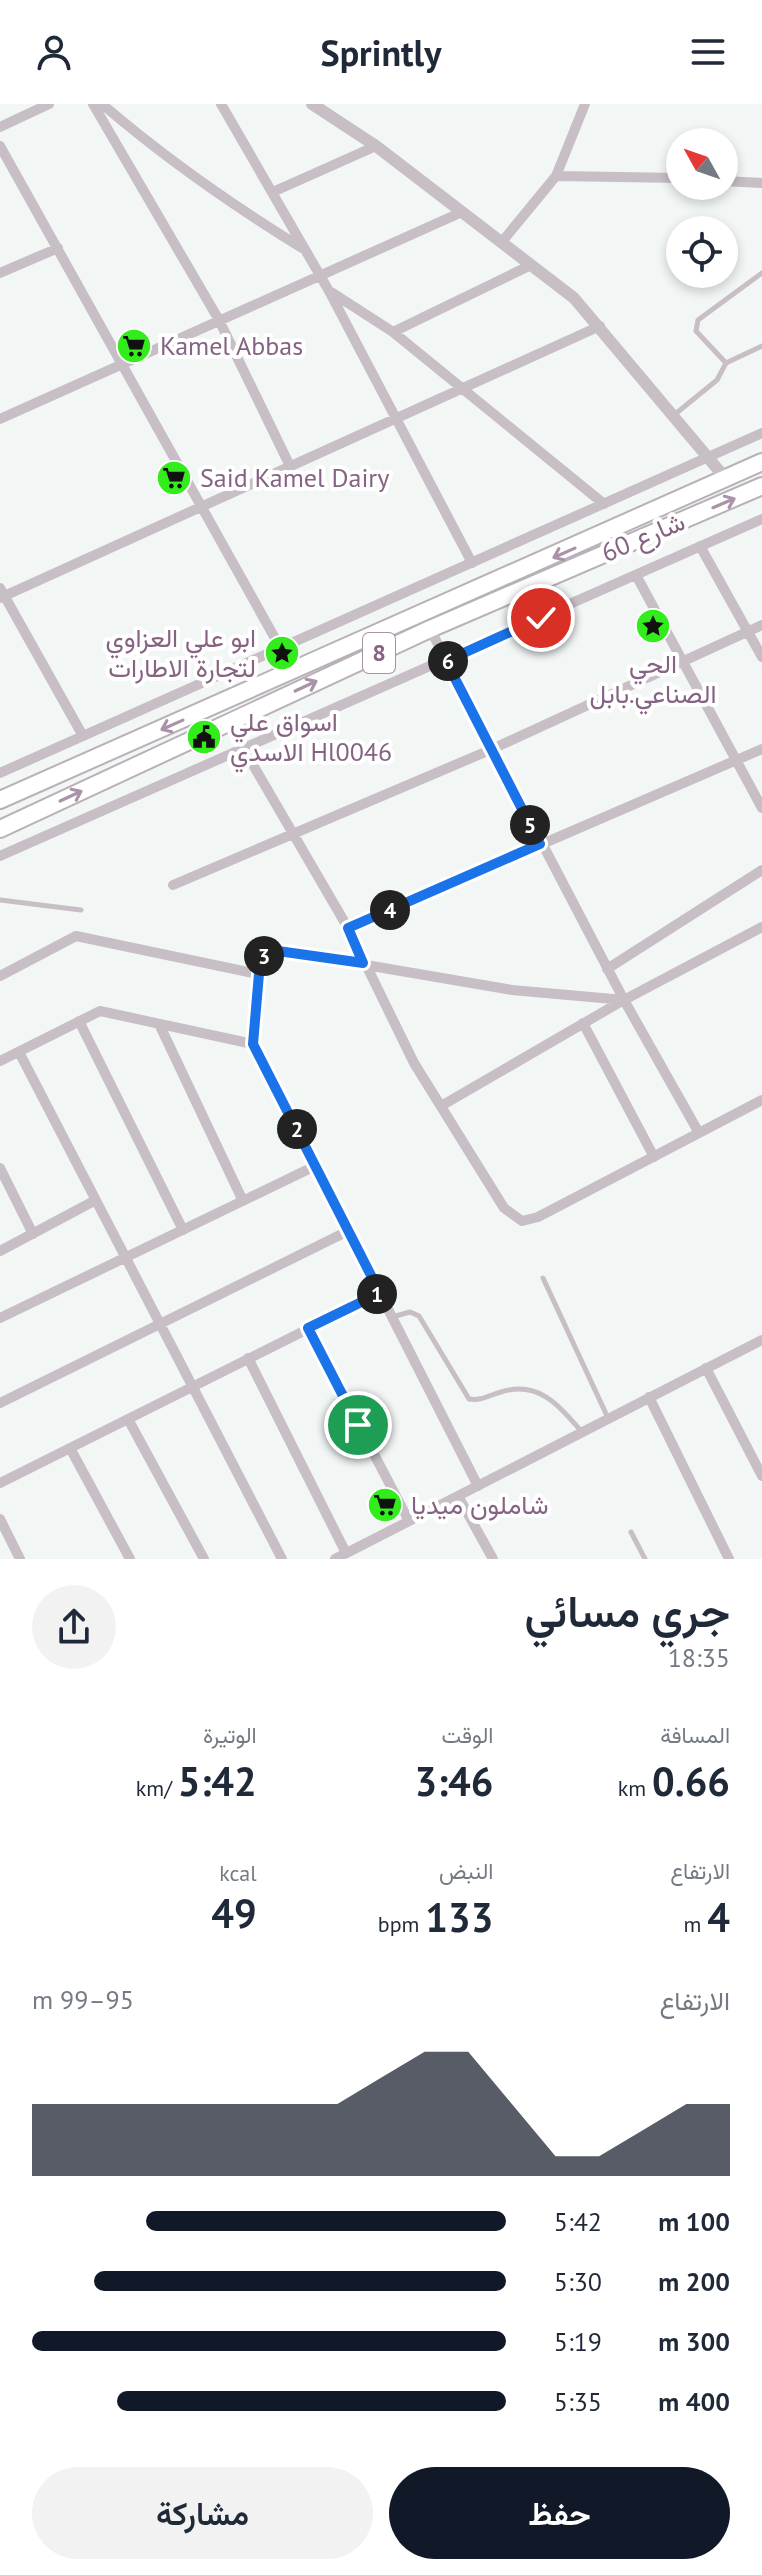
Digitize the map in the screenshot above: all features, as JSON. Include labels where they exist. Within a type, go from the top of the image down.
[{"type":"highway","name":"شارع 60","points":[[0,800],[762,462]]},
{"type":"highway","name":"شارع 60","points":[[0,829],[430,629],[762,486]]},
{"type":"street","points":[[0,127],[49,104]]},
{"type":"street","points":[[93,104],[219,320],[290,466]]},
{"type":"street","points":[[102,104],[146,142],[233,205],[304,249]]},
{"type":"street","points":[[221,104],[275,191],[398,417],[472,563]]},
{"type":"street","points":[[312,104],[376,146],[574,298],[726,479]]},
{"type":"street","points":[[501,243],[556,176],[585,104]]},
{"type":"street","points":[[0,146],[281,649]]},
{"type":"street","points":[[275,191],[376,146]]},
{"type":"street","points":[[556,176],[666,178]]},
{"type":"street","points":[[738,182],[762,183]]},
{"type":"street","points":[[0,419],[462,212]]},
{"type":"street","points":[[0,273],[58,248]]},
{"type":"street","points":[[393,332],[531,265]]},
{"type":"street","points":[[329,291],[393,332],[604,504]]},
{"type":"street","points":[[83,736],[1,594],[600,326]]},
{"type":"street","points":[[0,773],[762,433]]},
{"type":"street","points":[[0,856],[762,519]]},
{"type":"street","points":[[700,546],[762,657]]},
{"type":"street","points":[[636,575],[762,808]]},
{"type":"street","points":[[173,885],[294,830],[490,750],[762,625]]},
{"type":"street","points":[[430,629],[540,844],[699,1133]]},
{"type":"street","points":[[228,722],[294,830],[348,928],[414,1063],[504,1208],[522,1221],[538,1217],[762,1100]]},
{"type":"street","points":[[348,928],[762,749]]},
{"type":"street","points":[[607,969],[762,870]]},
{"type":"street","points":[[441,1106],[624,1000],[762,927]]},
{"type":"street","points":[[0,976],[76,936],[258,974]]},
{"type":"street","points":[[478,1486],[253,1044],[258,974],[263,957],[273,951],[363,963],[512,990],[624,1000]]},
{"type":"street","points":[[0,1061],[100,1011],[253,1044]]},
{"type":"street","points":[[79,1021],[183,1230]]},
{"type":"street","points":[[583,1023],[654,1157]]},
{"type":"street","points":[[160,1026],[243,1201]]},
{"type":"street","points":[[19,1052],[282,1559]]},
{"type":"street","points":[[0,1318],[315,1166]]},
{"type":"street","points":[[0,1168],[33,1234]]},
{"type":"street","points":[[0,1251],[94,1201]]},
{"type":"street","points":[[0,1403],[348,1231]]},
{"type":"street","points":[[0,1483],[380,1293]]},
{"type":"street","points":[[308,1328],[409,1521]]},
{"type":"street","points":[[335,1559],[762,1340]]},
{"type":"street","points":[[248,1358],[346,1553]]},
{"type":"street","points":[[706,1368],[762,1476]]},
{"type":"street","points":[[649,1397],[729,1559]]},
{"type":"street","points":[[128,1419],[204,1559]]},
{"type":"street","points":[[70,1448],[130,1559]]},
{"type":"street","points":[[458,1496],[493,1559]]},
{"type":"street","points":[[0,1519],[4,1539],[20,1559]]},
{"type":"lane","points":[[726,363],[696,331],[698,320],[761,276]]},
{"type":"lane","points":[[674,416],[717,380],[726,363],[762,346]]},
{"type":"lane","points":[[0,900],[81,910]]},
{"type":"lane","points":[[543,1278],[608,1418]]},
{"type":"lane","points":[[392,1317],[410,1312],[419,1316],[469,1399],[479,1400],[504,1390],[532,1389],[553,1399],[583,1432]]},
{"type":"lane","points":[[631,1532],[645,1559]]},
{"type":"place","name":"Kamel Abbas","points":[[134,346]]},
{"type":"place","name":"Said Kamel Dairy","points":[[174,478]]},
{"type":"place","name":"الحي الصناعي.بابل","points":[[653,626]]},
{"type":"place","name":"ابو علي العزاوي لتجارة الاطارات","points":[[282,653]]},
{"type":"place","name":"اسواق علي الاسدي Hl0046","points":[[204,737]]},
{"type":"place","name":"شاملون ميديا","points":[[385,1505]]},
{"type":"route","points":[[358,1425],[308,1328],[380,1293],[253,1044],[260,962],[267,953],[284,951],[363,963],[348,928],[540,844],[446,661],[541,618]]}]
